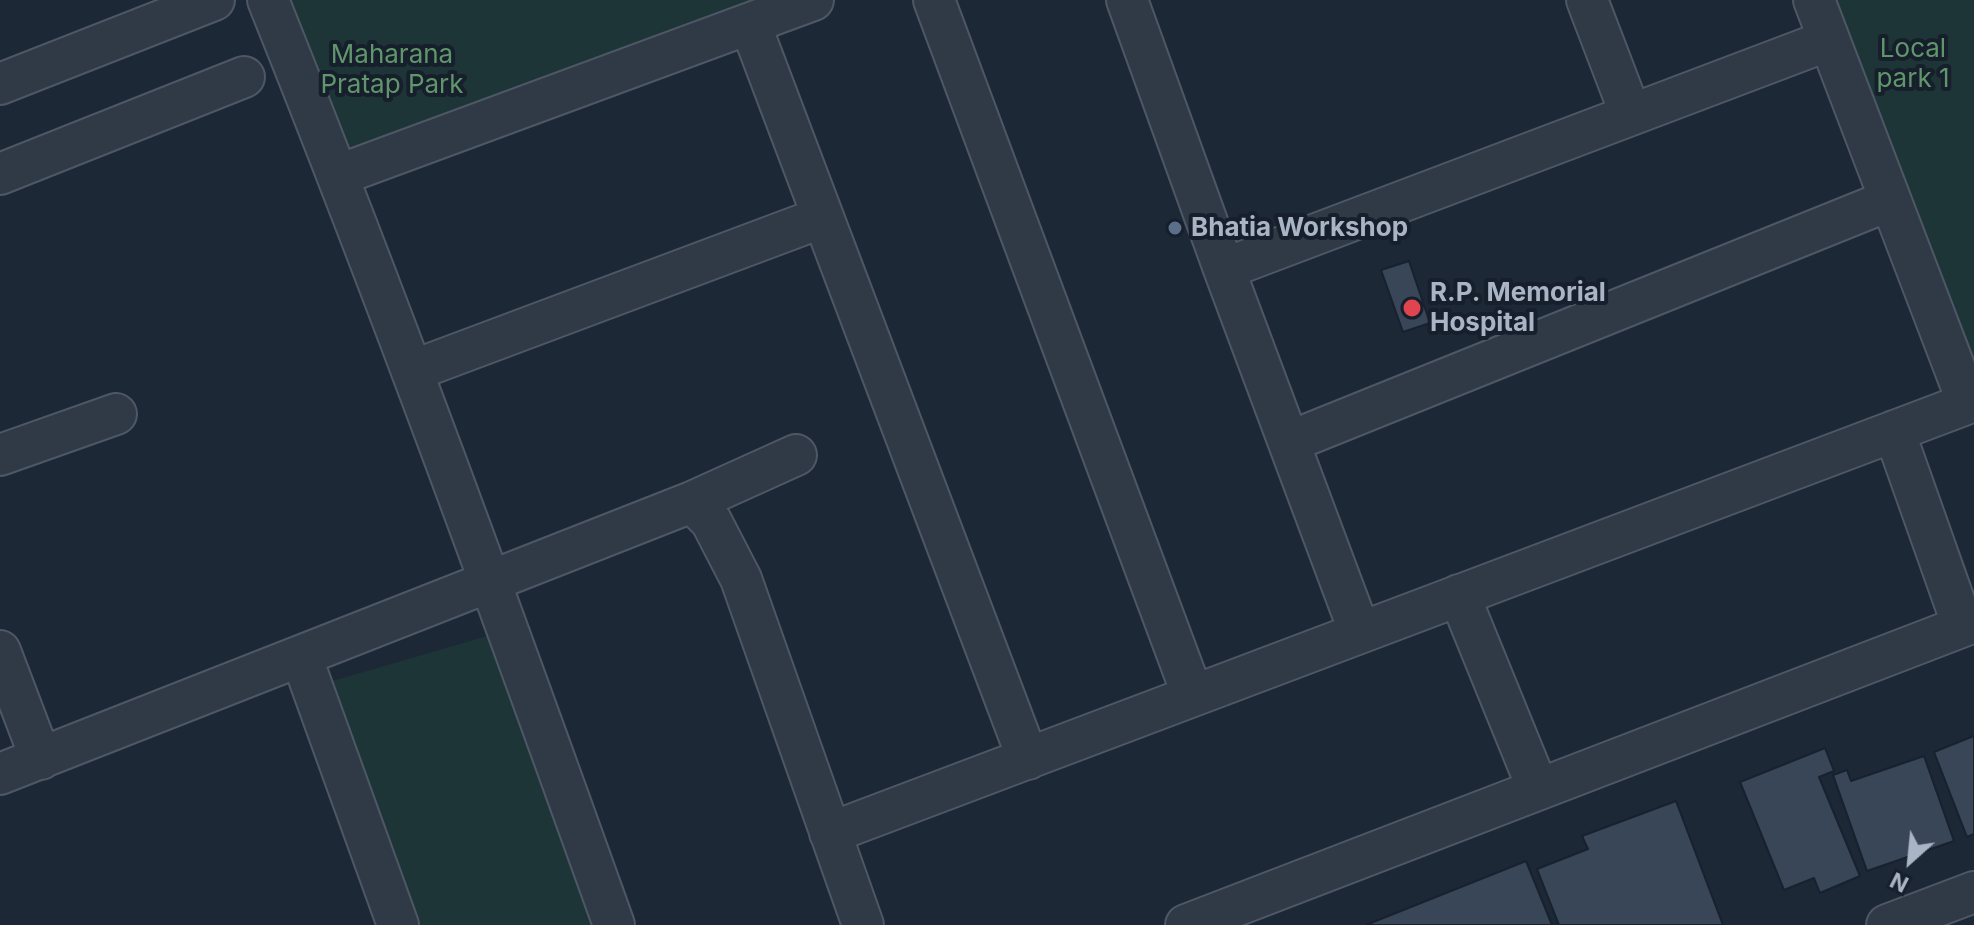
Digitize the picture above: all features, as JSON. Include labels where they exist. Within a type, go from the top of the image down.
[{"type":"street","points":[[0,84],[214,0]]},
{"type":"street","points":[[268,0],[339,175],[491,581],[614,925]]},
{"type":"street","points":[[339,175],[813,0]]},
{"type":"street","points":[[934,0],[1193,696]]},
{"type":"street","points":[[1127,0],[1360,633]]},
{"type":"street","points":[[1587,0],[1631,115]]},
{"type":"street","points":[[830,833],[1971,402],[1814,0]]},
{"type":"street","points":[[750,24],[1028,759]]},
{"type":"street","points":[[1224,269],[1829,40]]},
{"type":"street","points":[[0,174],[244,77]]},
{"type":"street","points":[[1289,442],[1890,200]]},
{"type":"street","points":[[412,371],[823,217]]},
{"type":"street","points":[[0,455],[116,414]]},
{"type":"street","points":[[1186,925],[1969,624],[1894,431]]},
{"type":"street","points":[[0,774],[692,502],[796,455]]},
{"type":"street","points":[[692,502],[711,521],[741,579],[863,925]]},
{"type":"street","points":[[1459,595],[1538,789]]},
{"type":"street","points":[[0,651],[41,759]]},
{"type":"street","points":[[301,656],[398,925]]},
{"type":"street","points":[[1887,925],[1974,892]]},
{"type":"green space","name":"Maharana Pratap Park","points":[[285,0],[786,0],[350,162]]},
{"type":"green space","name":"Local park 1","points":[[1823,0],[1974,0],[1974,399]]},
{"type":"green space","points":[[508,630],[592,925],[415,925],[312,687]]},
{"type":"building","points":[[1409,261],[1430,323],[1403,332],[1381,270]]},
{"type":"building","points":[[1974,736],[1974,834],[1967,837],[1934,752]]},
{"type":"building","points":[[1825,748],[1834,771],[1819,777],[1860,876],[1820,893],[1814,878],[1784,890],[1740,782]]},
{"type":"building","points":[[1924,756],[1954,841],[1867,871],[1833,775],[1847,770],[1851,781]]},
{"type":"building","points":[[1676,801],[1723,925],[1559,925],[1537,869],[1588,849],[1582,836]]},
{"type":"building","points":[[1526,861],[1552,925],[1366,925]]},
{"type":"place","name":"Bhatia Workshop","points":[[1175,228]]},
{"type":"place","name":"R.P. Memorial Hospital","points":[[1412,308]]}]
